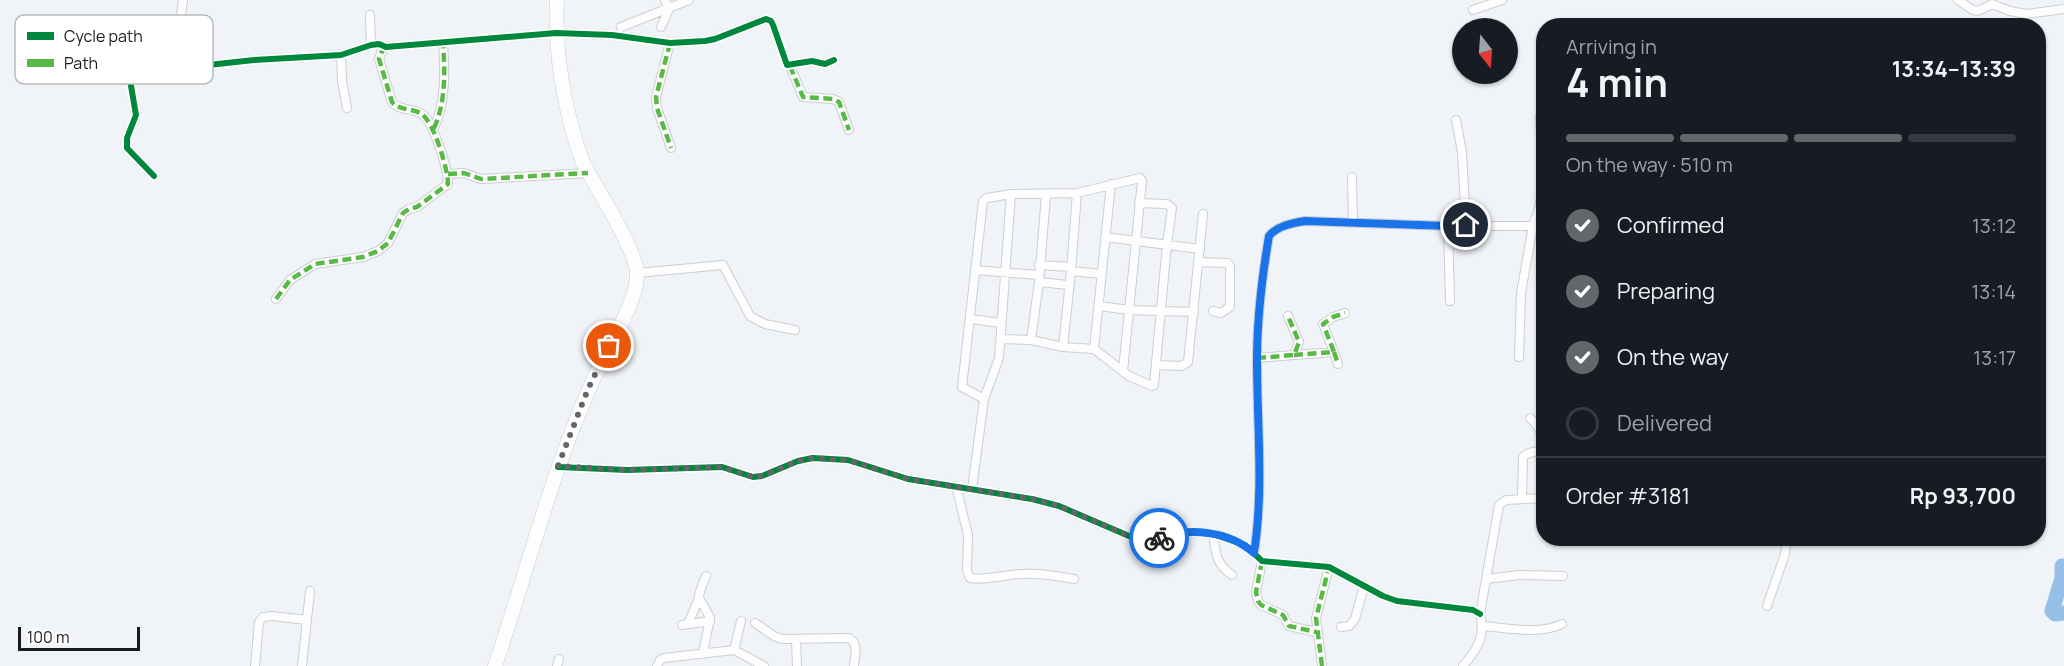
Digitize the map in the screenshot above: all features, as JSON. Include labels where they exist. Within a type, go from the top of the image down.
[{"type":"main road","points":[[495,666],[558,466],[588,389],[630,304],[637,273],[631,252],[577,148],[570,123],[556,33],[557,0]]},
{"type":"street","points":[[181,15],[183,0]]},
{"type":"street","points":[[661,27],[669,9],[665,0]]},
{"type":"street","points":[[621,27],[689,0]]},
{"type":"street","points":[[1473,10],[1502,0]]},
{"type":"street","points":[[1958,0],[1976,12],[1992,4],[2026,14],[2064,9]]},
{"type":"street","points":[[370,15],[371,45]]},
{"type":"street","points":[[213,65],[341,55],[371,45],[386,47],[556,33],[612,35],[670,43],[710,41],[767,19],[773,25],[784,62],[790,66],[803,97],[833,99],[839,102],[849,130]]},
{"type":"street","points":[[434,128],[438,119],[445,79],[443,43]]},
{"type":"street","points":[[670,43],[656,97],[657,108],[671,148]]},
{"type":"street","points":[[276,299],[290,280],[315,264],[363,257],[384,247],[403,213],[417,207],[444,189],[447,184],[448,174],[434,128],[420,112],[396,106],[392,102],[379,59],[386,47]]},
{"type":"street","points":[[341,55],[342,81],[347,108]]},
{"type":"street","points":[[790,66],[812,61],[825,64],[834,60]]},
{"type":"street","points":[[132,84],[136,115],[126,141],[127,148],[154,176]]},
{"type":"street","points":[[1456,120],[1462,152],[1466,225]]},
{"type":"street","points":[[448,174],[464,173],[481,179],[588,173]]},
{"type":"street","points":[[1352,177],[1353,222]]},
{"type":"street","points":[[983,401],[962,387],[983,200],[987,198],[1011,194],[1077,194],[1140,178],[1123,371]]},
{"type":"street","points":[[1094,349],[1111,184]]},
{"type":"street","points":[[972,489],[983,401],[996,367],[1000,339],[1011,194]]},
{"type":"street","points":[[1063,347],[1077,194]]},
{"type":"street","points":[[1031,340],[1046,195]]},
{"type":"street","points":[[1000,339],[1031,340],[1063,347],[1094,349],[1123,371],[1152,386],[1155,382],[1157,365],[1172,207],[1167,204],[1139,203]]},
{"type":"street","points":[[1157,365],[1182,366],[1188,362],[1203,214]]},
{"type":"street","points":[[1520,357],[1521,293],[1536,217]]},
{"type":"street","points":[[1254,553],[1259,523],[1258,312],[1264,263],[1271,233],[1293,223],[1305,221],[1448,226],[1533,226]]},
{"type":"street","points":[[1448,226],[1449,301]]},
{"type":"street","points":[[1105,237],[1200,249]]},
{"type":"street","points":[[1198,262],[1228,263],[1230,267],[1230,307],[1221,312],[1213,311]]},
{"type":"street","points":[[637,273],[723,265],[750,316],[765,324],[795,330]]},
{"type":"street","points":[[1039,265],[1101,274]]},
{"type":"street","points":[[975,270],[1006,273],[1068,285]]},
{"type":"street","points":[[1099,306],[1130,310],[1194,312]]},
{"type":"street","points":[[1338,364],[1323,324],[1345,313]]},
{"type":"street","points":[[1288,316],[1299,342],[1294,355]]},
{"type":"street","points":[[971,319],[1001,323]]},
{"type":"street","points":[[1257,358],[1334,352]]},
{"type":"street","points":[[1530,418],[1536,424]]},
{"type":"street","points":[[1522,498],[1523,457],[1526,453],[1536,452]]},
{"type":"street","points":[[558,466],[627,470],[722,467],[753,477],[813,458],[848,460],[908,479],[1032,499],[1059,506],[1143,542],[1148,543],[1181,531],[1213,534],[1245,545],[1262,561],[1329,567],[1397,601],[1473,610],[1480,614]]},
{"type":"street","points":[[956,486],[968,535],[967,571],[970,578],[1036,574],[1074,579]]},
{"type":"street","points":[[1463,666],[1477,650],[1483,626],[1480,614],[1499,505],[1506,500],[1536,498]]},
{"type":"street","points":[[1213,534],[1217,559],[1220,565],[1232,575]]},
{"type":"street","points":[[1767,606],[1785,554],[1786,546]]},
{"type":"street","points":[[1262,561],[1256,592],[1261,605],[1283,615],[1289,626],[1316,632]]},
{"type":"street","points":[[1322,666],[1316,618],[1329,567]]},
{"type":"street","points":[[1486,579],[1519,575],[1563,576]]},
{"type":"street","points":[[706,576],[699,598],[685,624],[710,621]]},
{"type":"street","points":[[1341,627],[1349,626],[1355,619],[1364,586]]},
{"type":"street","points":[[302,666],[310,591]]},
{"type":"street","points":[[699,598],[710,621],[703,652]]},
{"type":"street","points":[[255,666],[259,622],[263,617],[308,620]]},
{"type":"street","points":[[734,650],[741,621]]},
{"type":"street","points":[[754,623],[774,636],[796,639],[849,638],[853,640],[856,647],[854,666]]},
{"type":"street","points":[[1483,626],[1541,630],[1552,629],[1562,624]]},
{"type":"street","points":[[796,639],[797,666]]},
{"type":"street","points":[[657,666],[664,658],[734,650],[764,666]]},
{"type":"waterway","points":[[2062,566],[2062,578],[2052,611],[2055,614],[2064,613]]},
{"type":"marked path","points":[[434,128],[443,97],[443,43]]},
{"type":"marked path","points":[[670,43],[656,97],[657,108],[671,148]]},
{"type":"marked path","points":[[276,299],[290,280],[315,264],[363,257],[378,251],[388,243],[403,213],[417,207],[448,184],[440,147],[427,119],[418,112],[398,107],[392,102],[379,59],[386,47]]},
{"type":"marked path","points":[[790,66],[803,97],[833,99],[839,102],[849,130]]},
{"type":"marked path","points":[[448,174],[464,173],[481,179],[588,173]]},
{"type":"marked path","points":[[1294,355],[1334,352],[1323,324],[1345,313]]},
{"type":"marked path","points":[[1257,358],[1294,355],[1299,342],[1288,316]]},
{"type":"marked path","points":[[1334,352],[1338,364]]},
{"type":"marked path","points":[[1262,561],[1256,592],[1261,605],[1283,615],[1289,626],[1316,632]]},
{"type":"marked path","points":[[1322,666],[1316,618],[1329,567]]},
{"type":"cycle path","points":[[213,64],[341,55],[379,44],[386,47],[556,33],[612,35],[670,43],[705,41],[766,19],[773,25],[787,65],[812,61],[825,64],[834,60]]},
{"type":"cycle path","points":[[131,84],[136,115],[127,138],[127,148],[154,176]]},
{"type":"cycle path","points":[[558,467],[627,470],[722,467],[753,477],[813,458],[848,460],[908,479],[1032,499],[1059,506],[1143,542],[1148,543],[1181,531],[1213,534],[1245,545],[1262,561],[1329,567],[1397,601],[1473,610],[1480,614]]},
{"type":"way so far","points":[[609,346],[588,389],[558,466],[627,470],[687,470],[722,467],[753,477],[762,476],[798,461],[834,458],[848,460],[908,479],[1032,499],[1059,506],[1143,542],[1148,543],[1159,538]]},
{"type":"route","points":[[1159,538],[1181,531],[1213,534],[1245,545],[1254,553],[1259,523],[1258,312],[1264,263],[1271,233],[1276,229],[1305,221],[1466,225]]}]
